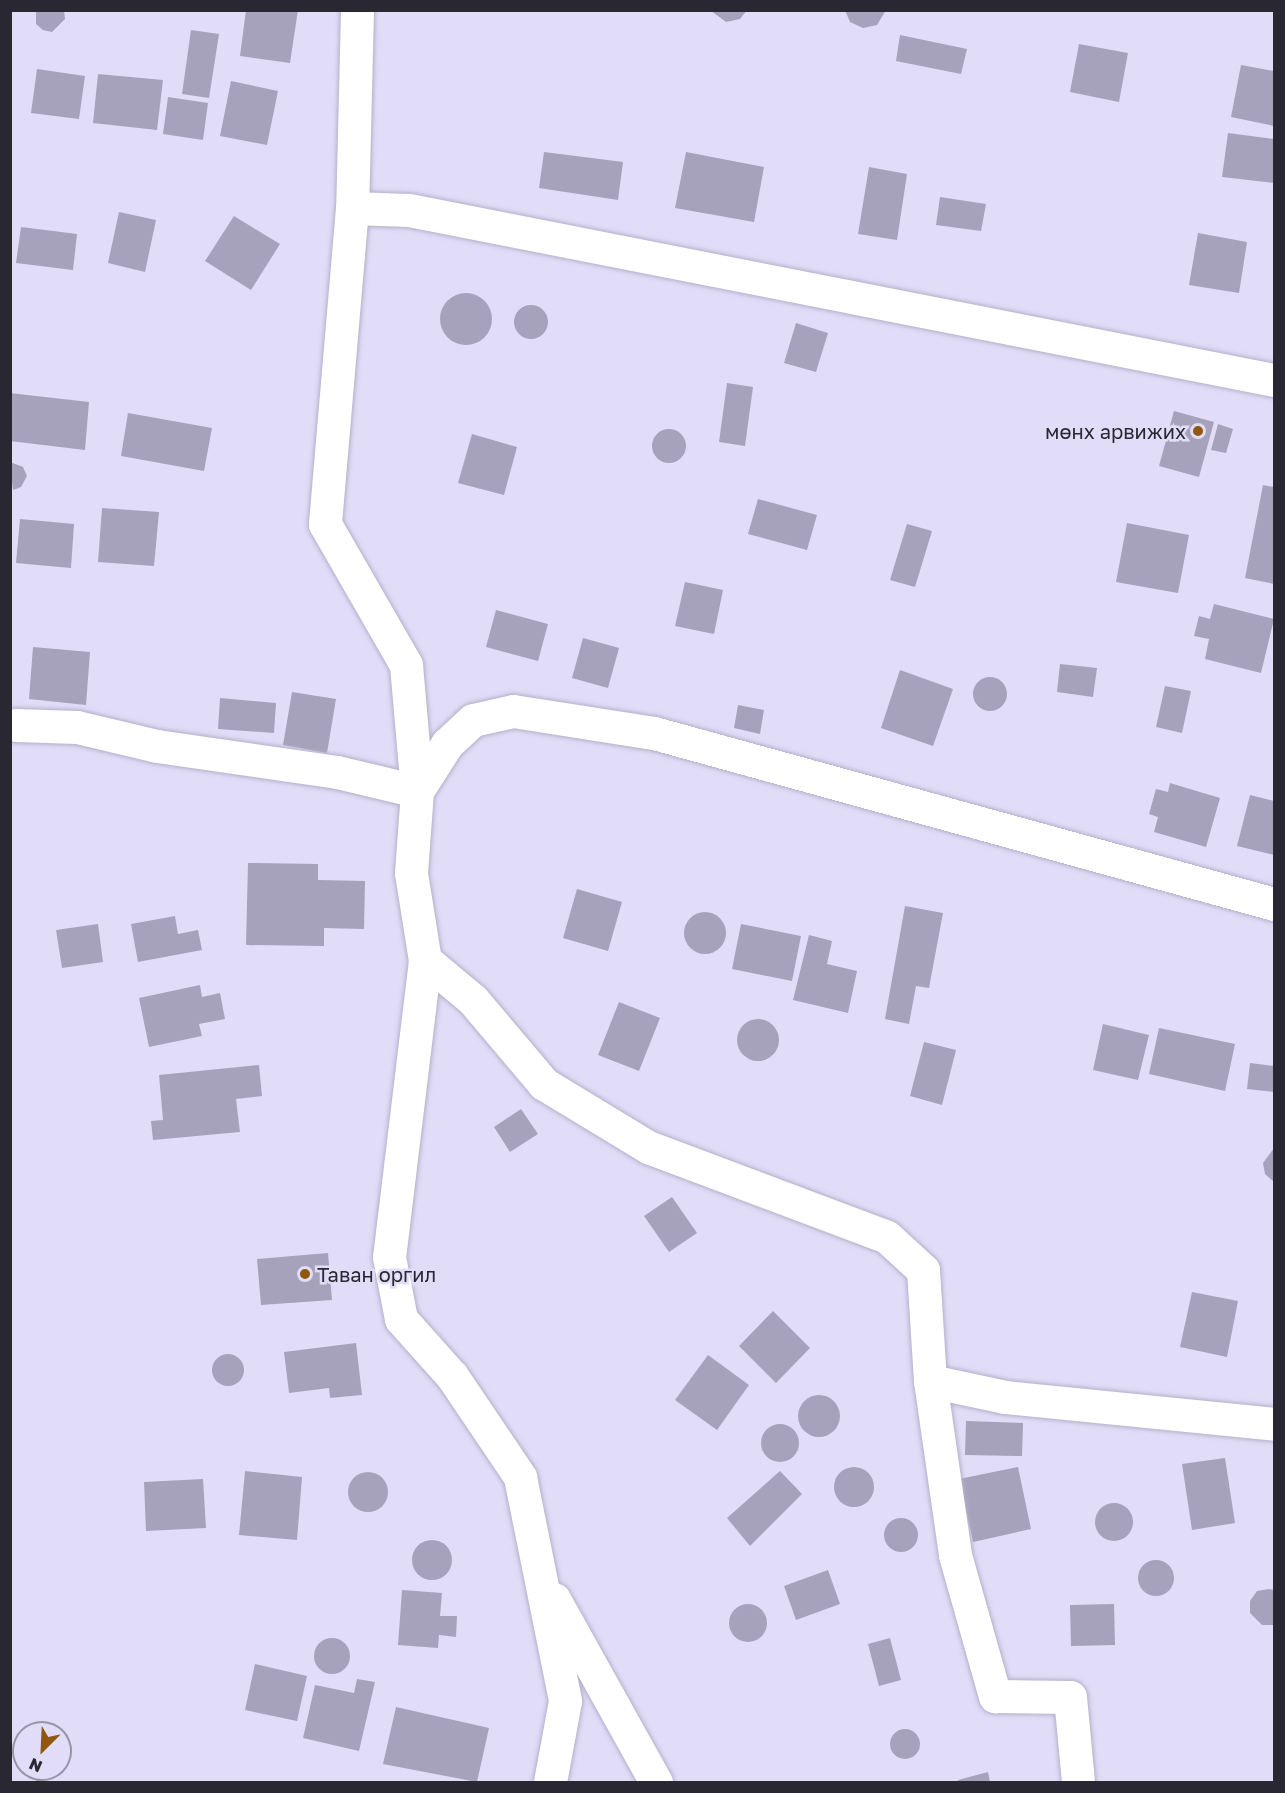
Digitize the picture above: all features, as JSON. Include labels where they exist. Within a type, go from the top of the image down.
[{"type":"street","points":[[357,10],[352,208],[325,524],[406,665],[417,790],[411,873],[425,960],[389,1257],[401,1318],[452,1376],[520,1476],[565,1701],[550,1782]]},
{"type":"street","points":[[352,208],[409,210],[1275,380]]},
{"type":"street","points":[[417,790],[447,744],[473,720],[513,711],[654,733],[1275,904]]},
{"type":"street","points":[[16,725],[77,727],[157,746],[338,772],[417,790]]},
{"type":"street","points":[[425,960],[473,1000],[544,1084],[648,1147],[887,1237],[923,1270],[930,1381],[955,1555],[995,1696],[1071,1697],[1078,1782]]},
{"type":"street","points":[[930,1381],[1005,1396],[1275,1424]]},
{"type":"street","points":[[539,1571],[656,1782]]},
{"type":"building","points":[[36,10],[64,10],[65,19],[52,32],[43,30],[36,24]]},
{"type":"building","points":[[246,10],[298,10],[290,63],[240,56]]},
{"type":"building","points":[[710,10],[747,10],[740,19],[726,22]]},
{"type":"building","points":[[845,10],[886,10],[877,25],[863,28],[850,22]]},
{"type":"building","points":[[191,30],[219,34],[209,98],[182,94]]},
{"type":"building","points":[[900,35],[967,49],[961,74],[896,61]]},
{"type":"building","points":[[1079,44],[1128,53],[1119,102],[1070,92]]},
{"type":"building","points":[[1241,65],[1274,71],[1274,126],[1231,117]]},
{"type":"building","points":[[37,69],[85,76],[79,119],[31,113]]},
{"type":"building","points":[[98,74],[163,80],[157,130],[93,123]]},
{"type":"building","points":[[231,81],[278,91],[267,145],[220,136]]},
{"type":"building","points":[[168,97],[208,103],[203,140],[163,134]]},
{"type":"building","points":[[1228,133],[1274,139],[1274,183],[1222,177]]},
{"type":"building","points":[[544,152],[623,162],[618,200],[539,188]]},
{"type":"building","points":[[686,152],[764,167],[754,222],[675,208]]},
{"type":"building","points":[[869,167],[907,174],[897,240],[858,234]]},
{"type":"building","points":[[940,197],[986,204],[981,231],[936,225]]},
{"type":"building","points":[[119,212],[156,220],[145,272],[108,263]]},
{"type":"building","points":[[234,216],[280,244],[251,290],[205,261]]},
{"type":"building","points":[[21,227],[77,234],[73,270],[16,263]]},
{"type":"building","points":[[1198,233],[1247,242],[1239,293],[1189,285]]},
{"type":"building","points":[[461,293],[471,293],[480,297],[488,305],[492,319],[488,333],[480,341],[471,345],[461,345],[452,341],[444,333],[440,324],[440,314],[444,305],[452,297]]},
{"type":"building","points":[[531,305],[543,310],[548,322],[543,334],[531,339],[519,334],[514,322],[519,310]]},
{"type":"building","points":[[796,323],[828,333],[816,372],[784,363]]},
{"type":"building","points":[[727,383],[753,387],[745,446],[719,442]]},
{"type":"building","points":[[10,393],[89,402],[85,450],[10,441]]},
{"type":"building","points":[[1174,411],[1214,422],[1199,477],[1159,466]]},
{"type":"building","points":[[128,413],[212,428],[204,471],[121,456]]},
{"type":"building","points":[[1218,424],[1233,429],[1226,453],[1211,450]]},
{"type":"building","points":[[669,429],[681,434],[686,446],[681,458],[669,463],[657,458],[652,446],[657,434]]},
{"type":"building","points":[[472,434],[517,447],[504,495],[458,483]]},
{"type":"building","points":[[10,462],[23,467],[27,476],[21,487],[13,490]]},
{"type":"building","points":[[1263,485],[1274,487],[1274,584],[1245,578]]},
{"type":"building","points":[[758,499],[817,515],[807,550],[748,534]]},
{"type":"building","points":[[102,508],[159,512],[154,566],[98,562]]},
{"type":"building","points":[[20,519],[74,524],[71,568],[16,563]]},
{"type":"building","points":[[1127,523],[1189,535],[1178,593],[1116,582]]},
{"type":"building","points":[[907,524],[932,531],[915,587],[890,580]]},
{"type":"building","points":[[685,582],[723,590],[714,634],[675,626]]},
{"type":"building","points":[[1214,604],[1274,619],[1261,673],[1205,659],[1209,639],[1194,636],[1199,616],[1210,619]]},
{"type":"building","points":[[496,610],[548,624],[538,661],[486,647]]},
{"type":"building","points":[[583,638],[619,648],[608,688],[572,678]]},
{"type":"building","points":[[33,647],[90,652],[86,705],[29,699]]},
{"type":"building","points":[[1060,664],[1097,668],[1093,697],[1057,692]]},
{"type":"building","points":[[900,670],[953,689],[933,746],[881,728]]},
{"type":"building","points":[[990,677],[1002,682],[1007,694],[1002,706],[990,711],[978,706],[973,694],[978,682]]},
{"type":"building","points":[[1165,686],[1191,691],[1182,733],[1156,727]]},
{"type":"building","points":[[292,692],[336,699],[327,753],[283,745]]},
{"type":"building","points":[[220,698],[276,703],[274,733],[218,729]]},
{"type":"building","points":[[738,705],[764,710],[760,734],[734,728]]},
{"type":"building","points":[[1170,783],[1220,798],[1206,847],[1154,832],[1158,817],[1149,814],[1156,789],[1168,792]]},
{"type":"building","points":[[1250,795],[1274,801],[1274,855],[1237,846]]},
{"type":"building","points":[[248,863],[318,864],[318,880],[365,881],[364,929],[324,928],[324,946],[246,945]]},
{"type":"building","points":[[577,889],[622,902],[608,951],[563,938]]},
{"type":"building","points":[[905,906],[943,913],[929,988],[916,986],[909,1024],[885,1019]]},
{"type":"building","points":[[705,912],[713,913],[720,918],[725,925],[725,941],[720,948],[713,953],[705,954],[697,953],[690,948],[685,941],[684,933],[685,925],[690,918],[697,913]]},
{"type":"building","points":[[175,916],[178,934],[198,930],[202,950],[138,962],[131,924]]},
{"type":"building","points":[[98,924],[103,962],[62,968],[56,930]]},
{"type":"building","points":[[741,924],[801,936],[792,981],[732,969]]},
{"type":"building","points":[[809,935],[832,941],[827,964],[857,971],[848,1013],[793,1000]]},
{"type":"building","points":[[200,985],[202,997],[220,993],[225,1019],[199,1024],[202,1036],[149,1047],[139,998]]},
{"type":"building","points":[[619,1002],[660,1018],[639,1071],[598,1055]]},
{"type":"building","points":[[758,1019],[766,1020],[773,1025],[778,1032],[778,1048],[773,1055],[766,1060],[758,1061],[750,1060],[743,1055],[738,1048],[737,1040],[738,1032],[743,1025],[750,1020]]},
{"type":"building","points":[[1103,1024],[1149,1035],[1138,1080],[1093,1070]]},
{"type":"building","points":[[1159,1028],[1235,1044],[1225,1091],[1149,1074]]},
{"type":"building","points":[[924,1042],[956,1050],[942,1105],[910,1096]]},
{"type":"building","points":[[1250,1063],[1274,1066],[1274,1092],[1247,1089]]},
{"type":"building","points":[[259,1065],[262,1096],[236,1099],[240,1132],[153,1140],[151,1121],[163,1120],[159,1075]]},
{"type":"building","points":[[521,1109],[538,1134],[510,1152],[494,1127]]},
{"type":"building","points":[[1274,1148],[1274,1182],[1265,1174],[1263,1163]]},
{"type":"building","points":[[672,1197],[697,1233],[669,1252],[644,1216]]},
{"type":"building","points":[[328,1253],[332,1300],[261,1305],[257,1259]]},
{"type":"building","points":[[1192,1292],[1238,1301],[1227,1357],[1180,1347]]},
{"type":"building","points":[[773,1311],[810,1348],[776,1383],[739,1346]]},
{"type":"building","points":[[356,1343],[362,1395],[330,1398],[329,1388],[289,1393],[284,1352]]},
{"type":"building","points":[[228,1354],[239,1359],[244,1370],[239,1381],[228,1386],[217,1381],[212,1370],[217,1359]]},
{"type":"building","points":[[708,1355],[749,1385],[717,1430],[675,1400]]},
{"type":"building","points":[[819,1395],[834,1401],[840,1416],[834,1431],[819,1437],[804,1431],[798,1416],[804,1401]]},
{"type":"building","points":[[966,1421],[1023,1423],[1022,1456],[965,1455]]},
{"type":"building","points":[[780,1424],[787,1425],[793,1430],[798,1436],[798,1450],[793,1456],[787,1461],[780,1462],[773,1461],[767,1456],[762,1450],[761,1443],[762,1436],[767,1430],[773,1425]]},
{"type":"building","points":[[1225,1458],[1235,1523],[1192,1530],[1182,1464]]},
{"type":"building","points":[[854,1467],[868,1473],[874,1487],[868,1501],[854,1507],[840,1501],[834,1487],[840,1473]]},
{"type":"building","points":[[1018,1467],[1031,1529],[973,1542],[959,1479]]},
{"type":"building","points":[[245,1471],[302,1477],[297,1540],[239,1535]]},
{"type":"building","points":[[780,1471],[802,1494],[750,1546],[727,1518]]},
{"type":"building","points":[[368,1472],[376,1473],[382,1478],[387,1484],[387,1500],[382,1506],[376,1511],[368,1512],[360,1511],[354,1506],[349,1500],[348,1492],[349,1484],[354,1478],[360,1473]]},
{"type":"building","points":[[203,1479],[206,1528],[146,1531],[144,1482]]},
{"type":"building","points":[[1114,1503],[1128,1508],[1133,1522],[1128,1536],[1114,1541],[1100,1536],[1095,1522],[1100,1508]]},
{"type":"building","points":[[901,1518],[913,1523],[918,1535],[913,1547],[901,1552],[889,1547],[884,1535],[889,1523]]},
{"type":"building","points":[[432,1540],[446,1546],[452,1560],[446,1574],[432,1580],[418,1574],[412,1560],[418,1546]]},
{"type":"building","points":[[1156,1560],[1169,1565],[1174,1578],[1169,1591],[1156,1596],[1143,1591],[1138,1578],[1143,1565]]},
{"type":"building","points":[[828,1570],[840,1604],[796,1620],[784,1586]]},
{"type":"building","points":[[402,1590],[442,1593],[440,1616],[457,1616],[456,1637],[439,1635],[438,1648],[398,1645]]},
{"type":"building","points":[[1274,1590],[1274,1625],[1262,1625],[1250,1613],[1250,1601],[1257,1591]]},
{"type":"building","points":[[748,1604],[755,1605],[761,1610],[766,1616],[766,1630],[761,1636],[755,1641],[748,1642],[741,1641],[735,1636],[730,1630],[729,1623],[730,1616],[735,1610],[741,1605]]},
{"type":"building","points":[[1114,1604],[1115,1645],[1071,1646],[1070,1605]]},
{"type":"building","points":[[332,1638],[344,1644],[350,1656],[344,1668],[332,1674],[320,1668],[314,1656],[320,1644]]},
{"type":"building","points":[[890,1638],[901,1680],[879,1686],[868,1644]]},
{"type":"building","points":[[255,1664],[307,1676],[297,1721],[245,1710]]},
{"type":"building","points":[[357,1679],[375,1682],[359,1751],[303,1738],[315,1685],[354,1693]]},
{"type":"building","points":[[396,1707],[489,1728],[477,1782],[383,1764]]},
{"type":"building","points":[[905,1729],[916,1733],[920,1744],[916,1755],[905,1759],[894,1755],[890,1744],[894,1733]]},
{"type":"building","points":[[988,1772],[990,1782],[959,1782],[958,1780]]},
{"type":"place","name":"мөнх арвижих","points":[[1198,431]]},
{"type":"place","name":"Таван оргил","points":[[305,1274]]}]
